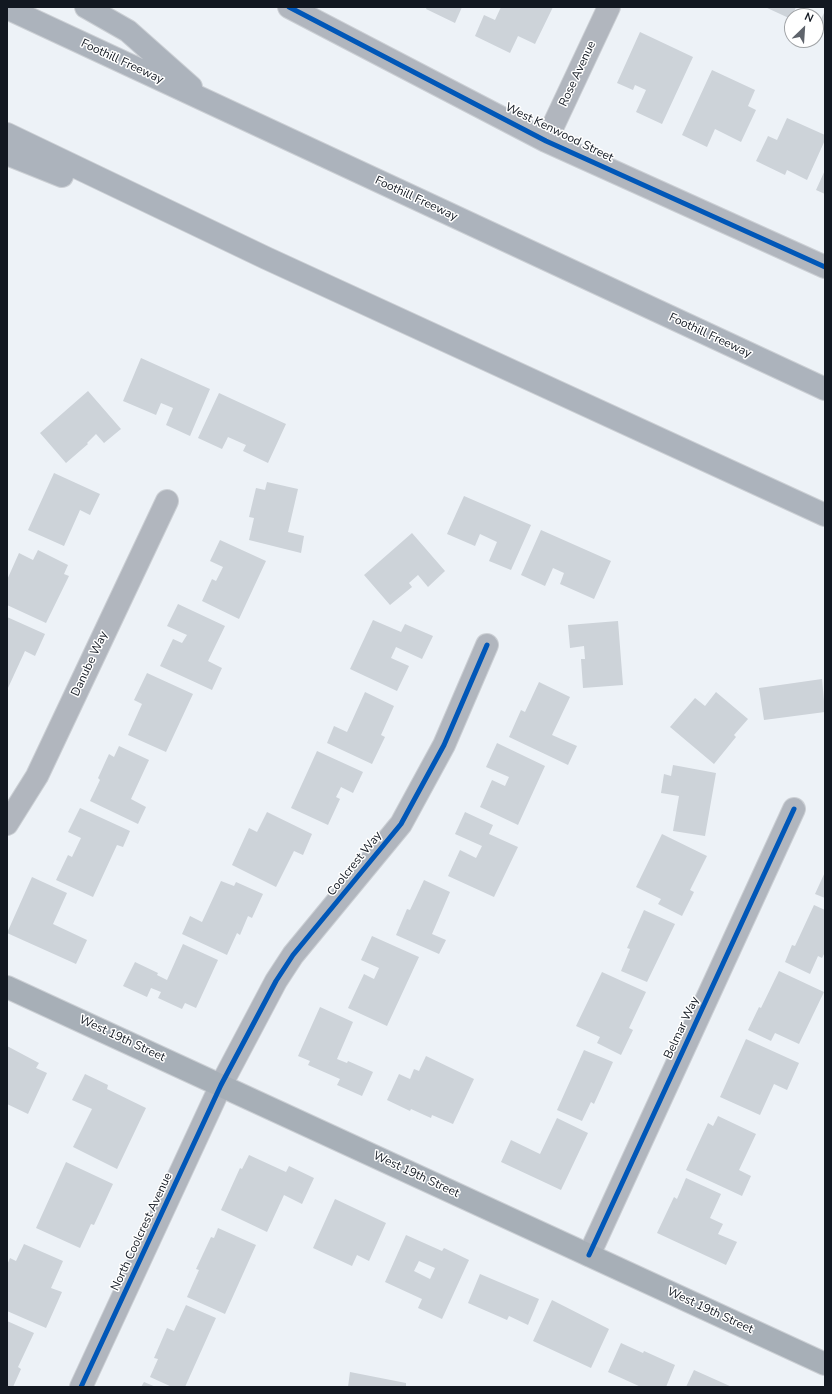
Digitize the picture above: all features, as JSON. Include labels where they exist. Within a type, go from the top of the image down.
[{"type":"highway","points":[[86,7],[128,31],[210,104]]},
{"type":"highway","name":"Foothill Freeway","points":[[7,8],[210,104],[825,389]]},
{"type":"highway","points":[[7,134],[266,258],[825,515]]},
{"type":"highway","points":[[7,154],[266,258]]},
{"type":"main road","name":"West 19th Street","points":[[7,987],[825,1364]]},
{"type":"street","name":"West Kenwood Street","points":[[289,7],[546,141],[825,267]]},
{"type":"street","name":"Rose Avenue","points":[[546,141],[609,7]]},
{"type":"street","name":"Danube Way","points":[[7,824],[37,776],[167,501]]},
{"type":"street","name":"Coolcrest Way","points":[[221,1085],[276,981],[293,955],[401,824],[444,745],[487,645]]},
{"type":"street","name":"Belmar Way","points":[[589,1255],[794,809]]},
{"type":"street","name":"North Coolcrest Avenue","points":[[81,1387],[221,1085]]},
{"type":"building","points":[[427,7],[462,7],[455,23],[426,9]]},
{"type":"building","points":[[501,7],[553,7],[535,44],[518,36],[510,53],[475,36],[484,15],[495,20]]},
{"type":"building","points":[[765,7],[796,7],[784,8],[784,16]]},
{"type":"building","points":[[825,11],[825,31],[824,30]]},
{"type":"building","points":[[640,32],[693,57],[662,124],[636,112],[646,90],[635,85],[633,90],[617,83]]},
{"type":"building","points":[[712,70],[755,90],[748,106],[756,110],[741,142],[715,129],[707,147],[682,135]]},
{"type":"building","points":[[787,118],[825,135],[825,140],[807,180],[787,170],[785,175],[756,161],[768,136],[777,140]]},
{"type":"building","points":[[825,170],[825,194],[816,190]]},
{"type":"building","points":[[141,358],[210,389],[190,436],[166,425],[173,408],[161,403],[156,415],[123,401]]},
{"type":"building","points":[[88,391],[121,429],[104,443],[96,434],[87,443],[88,444],[66,463],[40,433]]},
{"type":"building","points":[[219,393],[286,424],[268,463],[243,451],[246,445],[228,437],[222,449],[198,438]]},
{"type":"building","points":[[54,473],[100,494],[90,515],[80,510],[64,546],[28,530]]},
{"type":"building","points":[[267,482],[298,489],[288,532],[304,536],[301,553],[249,540],[254,518],[249,517],[256,488],[265,490]]},
{"type":"building","points":[[464,496],[531,525],[511,570],[489,561],[497,542],[480,534],[475,546],[447,534]]},
{"type":"building","points":[[541,530],[611,561],[594,599],[560,584],[564,573],[553,568],[545,586],[521,575]]},
{"type":"building","points":[[412,533],[445,571],[428,587],[418,575],[409,583],[412,587],[390,605],[364,575]]},
{"type":"building","points":[[220,540],[266,561],[239,619],[202,601],[212,579],[216,581],[223,567],[210,561]]},
{"type":"building","points":[[38,550],[68,565],[64,574],[69,576],[46,623],[7,605],[7,580],[19,553],[33,560]]},
{"type":"building","points":[[178,604],[225,626],[208,661],[222,668],[212,690],[160,666],[173,639],[182,643],[187,635],[167,626]]},
{"type":"building","points":[[7,617],[45,634],[35,656],[25,651],[8,688]]},
{"type":"building","points":[[373,620],[401,632],[405,624],[433,636],[422,659],[396,647],[391,658],[409,666],[397,691],[350,669]]},
{"type":"building","points":[[618,621],[623,685],[583,688],[581,659],[585,659],[584,646],[570,648],[568,625]]},
{"type":"building","points":[[147,673],[193,694],[166,752],[128,735],[142,704],[134,700]]},
{"type":"building","points":[[822,679],[825,712],[764,720],[759,688]]},
{"type":"building","points":[[539,682],[570,697],[552,735],[577,746],[568,765],[509,737],[521,710],[525,712]]},
{"type":"building","points":[[365,692],[394,706],[381,735],[385,737],[372,764],[327,743],[334,726],[347,732]]},
{"type":"building","points":[[716,692],[748,719],[734,735],[736,737],[714,764],[670,727],[695,698],[705,706]]},
{"type":"building","points":[[497,743],[545,766],[518,825],[480,807],[492,780],[505,786],[509,777],[486,767]]},
{"type":"building","points":[[119,746],[149,760],[131,799],[146,807],[138,824],[90,801],[100,780],[98,778],[109,754],[114,757]]},
{"type":"building","points":[[317,751],[363,772],[353,793],[341,787],[336,797],[340,799],[328,825],[291,808]]},
{"type":"building","points":[[673,765],[716,773],[705,836],[673,831],[679,796],[661,793],[664,774],[671,776]]},
{"type":"building","points":[[80,808],[130,831],[123,847],[117,845],[93,897],[56,880],[68,855],[72,857],[81,838],[68,832]]},
{"type":"building","points":[[267,812],[312,834],[303,855],[294,851],[276,887],[232,865],[249,828],[257,832]]},
{"type":"building","points":[[465,812],[493,825],[489,834],[518,847],[494,897],[448,876],[460,850],[476,858],[482,846],[455,834]]},
{"type":"building","points":[[662,834],[707,856],[690,890],[694,892],[682,916],[658,904],[661,899],[636,887]]},
{"type":"building","points":[[825,872],[825,898],[815,894]]},
{"type":"building","points":[[32,877],[67,893],[53,924],[87,940],[76,964],[7,933]]},
{"type":"building","points":[[424,880],[450,892],[432,934],[446,940],[439,954],[396,935],[407,909],[410,910]]},
{"type":"building","points":[[221,881],[234,886],[236,882],[263,894],[252,918],[248,916],[240,935],[237,933],[227,955],[182,934],[190,916],[202,922]]},
{"type":"building","points":[[814,905],[825,910],[825,952],[822,958],[818,956],[810,974],[785,962],[792,945],[795,946]]},
{"type":"building","points":[[644,910],[675,924],[647,982],[621,971],[630,949],[627,948]]},
{"type":"building","points":[[372,936],[419,957],[387,1026],[348,1008],[364,974],[374,979],[379,968],[361,960]]},
{"type":"building","points":[[183,944],[218,960],[196,1008],[185,1003],[182,1009],[158,998],[161,992],[151,988],[147,997],[123,986],[135,962],[158,973],[157,975],[167,980]]},
{"type":"building","points":[[779,971],[824,992],[799,1044],[775,1033],[771,1041],[748,1030],[759,1007],[761,1008]]},
{"type":"building","points":[[602,972],[646,992],[629,1028],[633,1030],[621,1055],[597,1043],[600,1037],[576,1026]]},
{"type":"building","points":[[320,1007],[353,1022],[337,1059],[347,1063],[348,1061],[373,1072],[362,1096],[337,1085],[340,1079],[308,1065],[310,1061],[298,1056]]},
{"type":"building","points":[[746,1039],[799,1063],[787,1090],[774,1084],[760,1115],[720,1097]]},
{"type":"building","points":[[7,1046],[39,1063],[36,1068],[47,1073],[28,1114],[7,1104]]},
{"type":"building","points":[[584,1050],[613,1062],[594,1104],[591,1102],[582,1121],[557,1110]]},
{"type":"building","points":[[426,1056],[474,1079],[453,1124],[432,1115],[431,1118],[411,1109],[410,1111],[387,1100],[399,1074],[410,1079],[414,1069],[419,1071]]},
{"type":"building","points":[[85,1074],[108,1085],[107,1089],[146,1108],[117,1169],[73,1147],[92,1109],[72,1100]]},
{"type":"building","points":[[718,1116],[756,1134],[739,1170],[751,1176],[742,1196],[686,1170],[708,1123],[713,1126]]},
{"type":"building","points":[[557,1118],[588,1133],[561,1190],[501,1162],[511,1140],[540,1154]]},
{"type":"building","points":[[249,1155],[286,1172],[289,1166],[314,1178],[302,1204],[284,1195],[267,1232],[221,1210],[240,1168],[242,1169]]},
{"type":"building","points":[[66,1162],[113,1184],[94,1225],[91,1224],[80,1248],[36,1228]]},
{"type":"building","points":[[686,1178],[721,1194],[710,1218],[723,1224],[718,1234],[737,1242],[726,1265],[657,1233],[674,1197],[677,1199]]},
{"type":"building","points":[[335,1199],[386,1223],[369,1261],[357,1255],[352,1266],[313,1248]]},
{"type":"building","points":[[218,1228],[256,1245],[225,1314],[187,1297],[199,1270],[196,1269],[211,1237],[214,1238]]},
{"type":"building","points":[[406,1235],[442,1251],[444,1248],[469,1260],[442,1319],[418,1308],[422,1299],[385,1282]],"holes":[[[419,1261],[435,1268],[430,1279],[414,1271]]]},
{"type":"building","points":[[24,1244],[63,1261],[51,1288],[62,1292],[46,1328],[7,1311],[7,1265],[10,1258],[16,1261]]},
{"type":"building","points":[[480,1274],[539,1299],[528,1325],[509,1316],[507,1320],[468,1303]]},
{"type":"building","points":[[552,1300],[609,1329],[591,1368],[533,1341]]},
{"type":"building","points":[[186,1305],[216,1318],[185,1387],[172,1387],[150,1377],[158,1359],[154,1358],[167,1328],[174,1331]]},
{"type":"building","points":[[7,1321],[34,1333],[18,1367],[21,1369],[13,1387],[7,1387]]},
{"type":"building","points":[[621,1343],[643,1353],[644,1351],[675,1365],[666,1387],[641,1387],[608,1372]]},
{"type":"building","points":[[694,1370],[732,1387],[686,1387]]},
{"type":"building","points":[[350,1372],[406,1383],[406,1387],[348,1387]]},
{"type":"building","points":[[144,1382],[156,1387],[141,1387]]},
{"type":"cycle path","points":[[289,7],[546,141],[825,267]]},
{"type":"cycle path","points":[[81,1387],[221,1085],[276,981],[293,955],[401,824],[444,745],[487,645]]},
{"type":"cycle path","points":[[589,1255],[794,809]]}]
